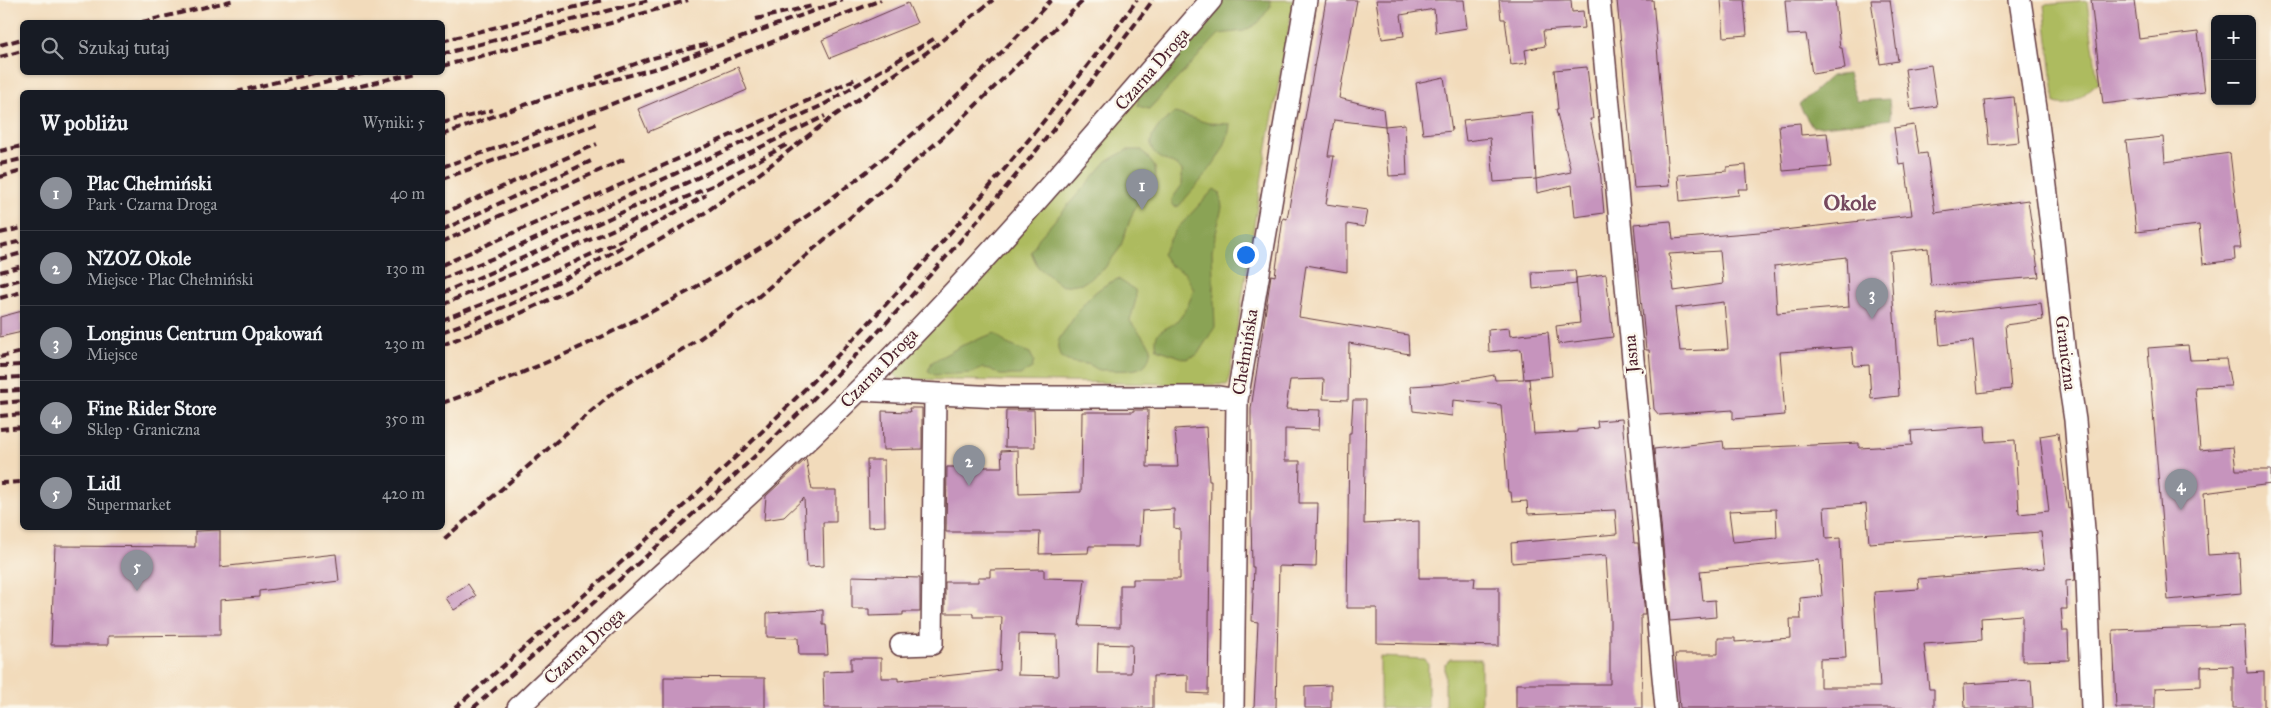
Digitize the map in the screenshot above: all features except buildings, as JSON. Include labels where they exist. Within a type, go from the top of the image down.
[{"type":"street","name":"Czarna Droga","points":[[518,708],[739,505],[859,390],[958,287],[1097,132],[1211,0]]},
{"type":"street","name":"Chełmińska","points":[[1233,708],[1237,400],[1306,0]]},
{"type":"street","name":"Jasna","points":[[1599,0],[1666,708]]},
{"type":"street","name":"Graniczna","points":[[2020,0],[2037,115],[2064,348],[2075,420],[2086,554],[2092,698]]},
{"type":"street","points":[[859,390],[935,395],[1219,397],[1237,400]]},
{"type":"street","points":[[901,645],[932,644],[935,395]]},
{"type":"green space","points":[[1211,0],[1294,0],[1264,164],[1228,385],[899,379],[894,374],[892,366]]},
{"type":"green space","points":[[1221,0],[1270,0],[1270,7],[1258,23],[1244,31],[1219,34],[1149,109],[1138,106],[1138,97]]},
{"type":"green space","points":[[2087,1],[2098,83],[2072,102],[2067,104],[2055,103],[2044,5]]},
{"type":"green space","points":[[1848,74],[1857,101],[1889,99],[1891,119],[1812,127],[1799,105],[1831,76]]},
{"type":"green space","points":[[1175,113],[1208,123],[1230,124],[1224,146],[1211,168],[1179,206],[1175,207],[1172,205],[1172,199],[1182,185],[1182,170],[1158,156],[1151,144],[1152,138],[1159,126]]},
{"type":"green space","points":[[1127,150],[1142,150],[1155,167],[1156,182],[1134,209],[1120,248],[1104,269],[1083,283],[1062,286],[1038,267],[1031,252],[1039,238],[1107,161]]},
{"type":"green space","points":[[1214,189],[1220,193],[1222,207],[1212,251],[1215,327],[1197,355],[1186,359],[1157,349],[1156,337],[1161,331],[1180,318],[1194,290],[1185,273],[1170,265],[1162,254],[1175,231]]},
{"type":"green space","points":[[1118,279],[1135,290],[1136,299],[1130,321],[1151,347],[1146,363],[1142,367],[1133,370],[1100,370],[1088,364],[1065,360],[1058,349],[1058,341],[1080,308],[1091,296],[1103,286]]},
{"type":"green space","points":[[995,333],[1007,344],[1030,353],[1034,361],[1032,368],[1020,375],[1000,375],[990,369],[982,368],[972,373],[935,375],[928,371],[932,362],[963,345]]},
{"type":"green space","points":[[1380,657],[1425,659],[1428,664],[1428,708],[1380,708]]},
{"type":"green space","points":[[1450,659],[1481,659],[1481,708],[1445,708],[1445,664]]},
{"type":"railway","points":[[150,20],[235,0]]},
{"type":"railway","points":[[445,40],[603,0]]},
{"type":"railway","points":[[445,53],[649,0]]},
{"type":"railway","points":[[445,65],[611,23],[688,0]]},
{"type":"railway","points":[[445,134],[547,97],[661,67],[843,0]]},
{"type":"railway","points":[[445,166],[508,144],[881,0]]},
{"type":"railway","points":[[445,344],[508,319],[585,283],[696,219],[754,178],[831,118],[926,53],[993,0]]},
{"type":"railway","points":[[445,402],[528,370],[612,332],[693,288],[772,240],[847,186],[919,128],[987,66],[1051,0]]},
{"type":"railway","points":[[444,539],[616,390],[699,339],[758,297],[942,138],[1084,0]]},
{"type":"railway","points":[[455,708],[675,513],[761,433],[848,345],[977,202],[1059,102],[1137,0]]},
{"type":"railway","points":[[473,708],[686,520],[769,442],[856,355],[946,257],[1031,157],[1153,0]]},
{"type":"railway","points":[[756,19],[812,6]]},
{"type":"railway","points":[[445,278],[496,257],[823,105],[937,37]]},
{"type":"railway","points":[[0,45],[20,40]]},
{"type":"railway","points":[[596,78],[649,59],[708,44]]},
{"type":"railway","points":[[0,57],[20,52]]},
{"type":"railway","points":[[244,90],[305,75]]},
{"type":"railway","points":[[296,90],[356,75]]},
{"type":"railway","points":[[345,90],[405,75]]},
{"type":"railway","points":[[445,264],[858,78]]},
{"type":"railway","points":[[445,122],[493,110]]},
{"type":"railway","points":[[445,292],[695,179],[825,116]]},
{"type":"railway","points":[[445,178],[599,123]]},
{"type":"railway","points":[[445,213],[597,144]]},
{"type":"railway","points":[[445,304],[714,185],[788,144]]},
{"type":"railway","points":[[0,151],[20,146]]},
{"type":"railway","points":[[445,241],[627,158]]},
{"type":"railway","points":[[0,164],[20,159]]},
{"type":"railway","points":[[445,229],[591,161]]},
{"type":"railway","points":[[0,177],[20,172]]},
{"type":"railway","points":[[445,319],[495,299],[650,227],[706,195]]},
{"type":"railway","points":[[0,233],[20,228]]},
{"type":"railway","points":[[0,246],[20,241]]},
{"type":"railway","points":[[445,331],[535,293],[580,271],[623,246]]},
{"type":"railway","points":[[0,259],[20,254]]},
{"type":"railway","points":[[0,272],[20,267]]},
{"type":"railway","points":[[0,285],[20,280]]},
{"type":"railway","points":[[0,298],[20,293]]},
{"type":"railway","points":[[0,357],[20,352]]},
{"type":"railway","points":[[0,366],[20,365]]},
{"type":"railway","points":[[0,378],[20,377]]},
{"type":"railway","points":[[0,391],[20,390]]},
{"type":"railway","points":[[0,403],[20,401]]},
{"type":"railway","points":[[0,416],[20,414]]},
{"type":"railway","points":[[0,429],[20,427]]},
{"type":"railway","points":[[0,483],[20,482]]},
{"type":"place","name":"Plac Chełmiński","points":[[1142,210]]},
{"type":"place","name":"Longinus Centrum Opakowań","points":[[1872,319]]},
{"type":"place","name":"NZOZ Okole","points":[[969,486]]},
{"type":"place","name":"Fine Rider Store","points":[[2181,510]]},
{"type":"place","name":"Lidl","points":[[137,591]]},
{"type":"district","name":"Okole","points":[[1850,202]]}]
